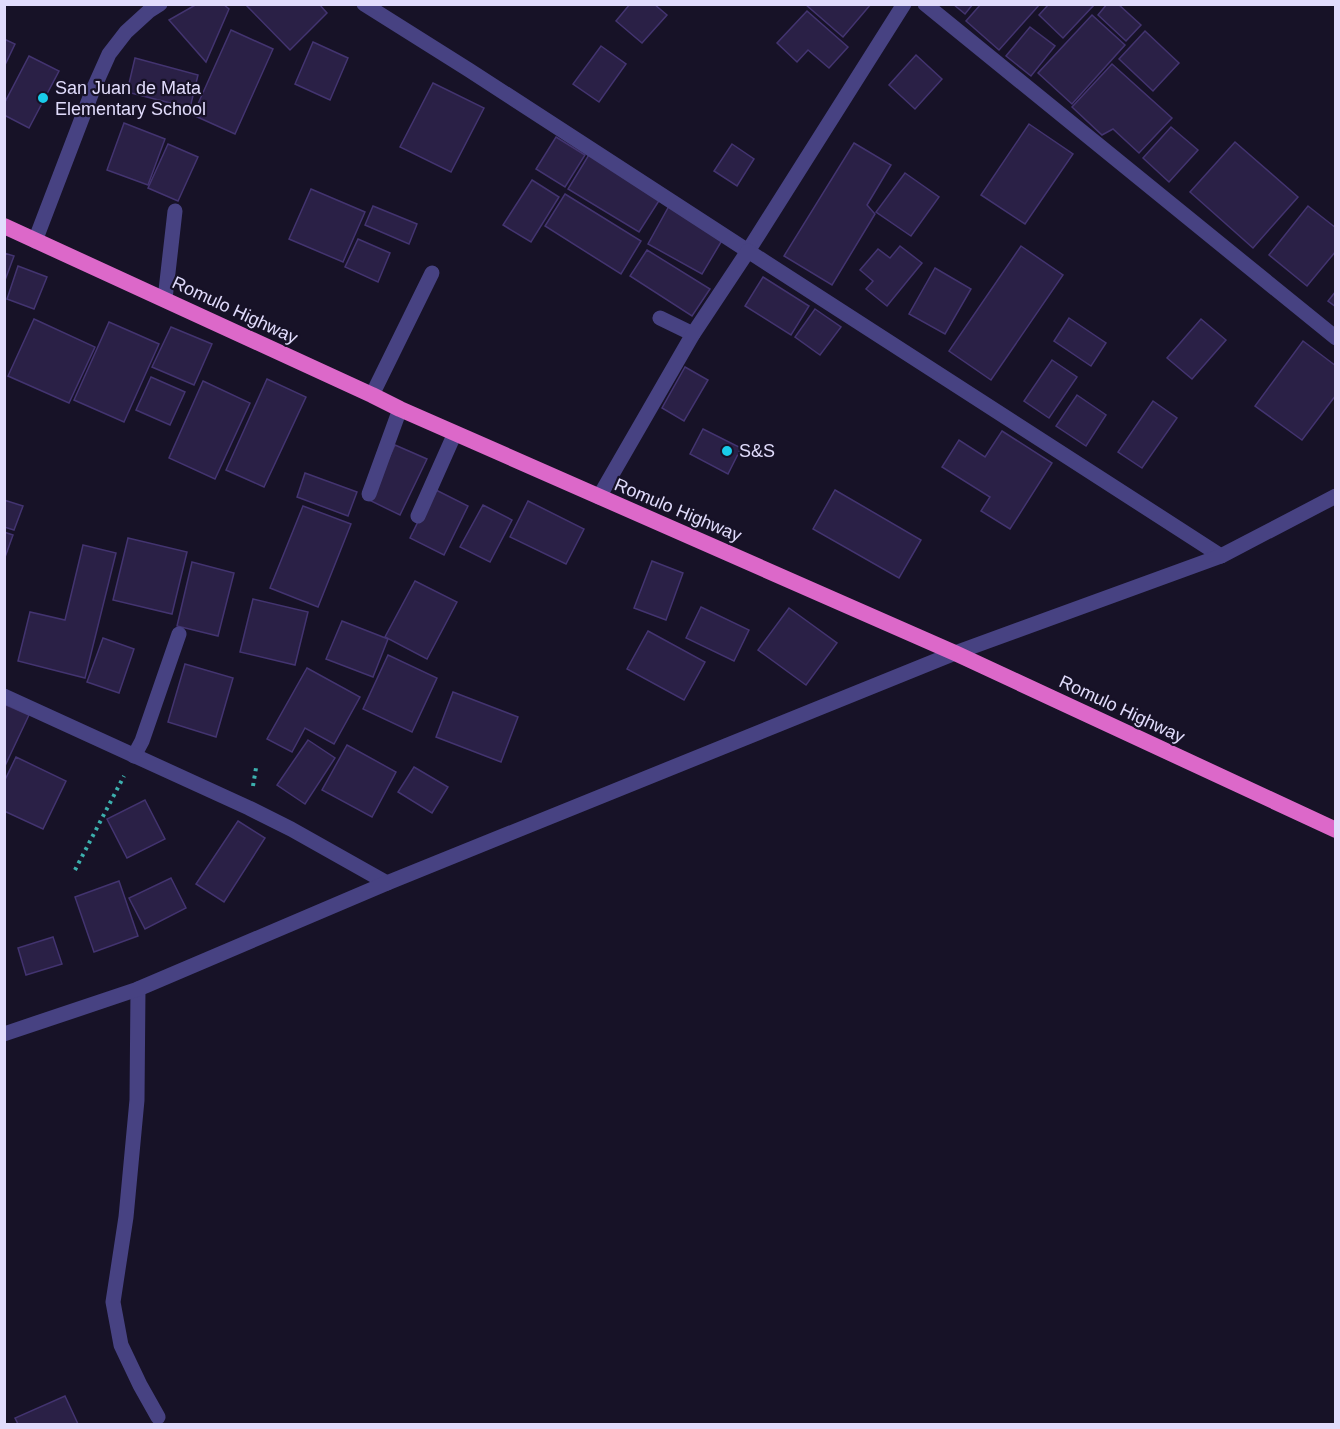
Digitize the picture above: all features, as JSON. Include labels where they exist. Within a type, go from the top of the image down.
[{"type":"highway","name":"Romulo Highway","points":[[4,226],[372,395],[400,410],[955,653],[1335,830]]},
{"type":"street","points":[[35,241],[92,92],[109,54],[126,32],[160,4]]},
{"type":"street","points":[[364,4],[1221,556]]},
{"type":"street","points":[[599,497],[693,334],[904,4]]},
{"type":"street","points":[[925,4],[1335,338]]},
{"type":"street","points":[[165,299],[175,211]]},
{"type":"street","points":[[372,395],[432,273]]},
{"type":"street","points":[[660,318],[693,334]]},
{"type":"street","points":[[369,494],[400,410]]},
{"type":"street","points":[[418,516],[455,433]]},
{"type":"street","points":[[4,1034],[138,989],[387,883],[955,653],[1221,556],[1335,496]]},
{"type":"street","points":[[134,756],[142,741],[179,634]]},
{"type":"street","points":[[4,696],[249,808],[387,883]]},
{"type":"street","points":[[138,989],[137,1100],[126,1216],[113,1302],[121,1346],[158,1417]]},
{"type":"path","points":[[75,870],[134,756]]},
{"type":"building","points":[[197,4],[223,4],[229,9],[206,62],[169,20]]},
{"type":"building","points":[[245,4],[319,4],[327,13],[290,50]]},
{"type":"building","points":[[630,4],[654,4],[667,15],[642,43],[616,21]]},
{"type":"building","points":[[805,4],[871,4],[843,37]]},
{"type":"building","points":[[953,4],[973,4],[965,14]]},
{"type":"building","points":[[981,4],[1040,4],[999,50],[966,21]]},
{"type":"building","points":[[1049,4],[1095,4],[1063,38],[1039,15]]},
{"type":"building","points":[[1107,4],[1118,4],[1141,25],[1126,41],[1098,15]]},
{"type":"building","points":[[807,11],[848,47],[829,68],[808,50],[797,62],[777,43]]},
{"type":"building","points":[[1092,15],[1125,45],[1072,104],[1038,73]]},
{"type":"building","points":[[1030,27],[1055,46],[1031,76],[1006,56]]},
{"type":"building","points":[[231,30],[273,49],[235,134],[193,115]]},
{"type":"building","points":[[1145,31],[1179,63],[1153,91],[1119,59]]},
{"type":"building","points":[[4,39],[15,44],[4,67]]},
{"type":"building","points":[[313,42],[348,58],[330,100],[295,84]]},
{"type":"building","points":[[601,46],[626,64],[599,102],[573,84]]},
{"type":"building","points":[[916,55],[942,79],[915,109],[889,85]]},
{"type":"building","points":[[29,56],[59,71],[29,128],[4,115],[4,104]]},
{"type":"building","points":[[135,58],[198,75],[190,108],[127,92]]},
{"type":"building","points":[[1112,64],[1172,118],[1139,153],[1113,129],[1102,135],[1072,107]]},
{"type":"building","points":[[433,83],[484,108],[451,172],[400,147]]},
{"type":"building","points":[[124,123],[165,139],[148,185],[107,170]]},
{"type":"building","points":[[1029,124],[1073,154],[1025,224],[981,195]]},
{"type":"building","points":[[1171,127],[1198,150],[1169,182],[1143,158]]},
{"type":"building","points":[[556,137],[585,155],[565,187],[536,169]]},
{"type":"building","points":[[1235,142],[1298,197],[1253,248],[1190,192]]},
{"type":"building","points":[[854,143],[891,165],[867,205],[875,214],[832,285],[784,256]]},
{"type":"building","points":[[168,144],[198,157],[178,201],[148,188]]},
{"type":"building","points":[[732,144],[754,159],[737,186],[714,171]]},
{"type":"building","points":[[590,153],[662,196],[639,232],[568,189]]},
{"type":"building","points":[[905,173],[939,197],[911,236],[876,212]]},
{"type":"building","points":[[532,180],[559,197],[531,242],[503,225]]},
{"type":"building","points":[[311,189],[365,212],[343,262],[289,239]]},
{"type":"building","points":[[565,194],[641,241],[621,274],[545,226]]},
{"type":"building","points":[[373,206],[417,224],[409,244],[365,225]]},
{"type":"building","points":[[669,206],[724,237],[702,274],[648,244]]},
{"type":"building","points":[[1308,206],[1336,228],[1336,251],[1307,286],[1269,255]]},
{"type":"building","points":[[358,239],[390,253],[378,282],[345,267]]},
{"type":"building","points":[[900,246],[922,263],[887,306],[866,289],[873,281],[860,270],[878,249],[890,258]]},
{"type":"building","points":[[1021,246],[1063,275],[991,380],[949,351]]},
{"type":"building","points":[[647,250],[710,289],[692,316],[630,276]]},
{"type":"building","points":[[4,253],[14,256],[4,283]]},
{"type":"building","points":[[18,266],[47,277],[34,309],[7,299]]},
{"type":"building","points":[[935,268],[971,289],[945,334],[909,314]]},
{"type":"building","points":[[763,277],[809,306],[791,335],[745,306]]},
{"type":"building","points":[[1336,291],[1336,307],[1328,301]]},
{"type":"building","points":[[815,309],[841,327],[820,355],[795,337]]},
{"type":"building","points":[[1069,318],[1106,343],[1091,366],[1054,341]]},
{"type":"building","points":[[34,319],[95,347],[69,403],[8,376]]},
{"type":"building","points":[[1201,319],[1226,340],[1192,379],[1167,358]]},
{"type":"building","points":[[109,322],[159,344],[124,422],[74,400]]},
{"type":"building","points":[[171,327],[212,344],[194,385],[152,367]]},
{"type":"building","points":[[1303,341],[1336,366],[1336,395],[1302,440],[1255,406]]},
{"type":"building","points":[[1052,360],[1077,377],[1049,418],[1024,401]]},
{"type":"building","points":[[685,367],[708,380],[684,421],[662,408]]},
{"type":"building","points":[[151,377],[185,392],[170,425],[136,410]]},
{"type":"building","points":[[267,379],[306,397],[264,487],[226,470]]},
{"type":"building","points":[[203,381],[250,403],[215,479],[169,458]]},
{"type":"building","points":[[1077,395],[1106,415],[1086,446],[1056,426]]},
{"type":"building","points":[[1153,401],[1177,418],[1142,468],[1118,452]]},
{"type":"building","points":[[703,429],[741,448],[728,474],[690,454]]},
{"type":"building","points":[[1002,431],[1052,463],[1010,529],[981,511],[990,497],[942,467],[959,440],[985,457]]},
{"type":"building","points":[[395,445],[427,459],[400,515],[369,500]]},
{"type":"building","points":[[305,473],[357,492],[348,516],[297,497]]},
{"type":"building","points":[[434,489],[468,506],[444,555],[410,538]]},
{"type":"building","points":[[835,490],[921,540],[899,578],[813,529]]},
{"type":"building","points":[[4,500],[23,506],[14,530],[4,527]]},
{"type":"building","points":[[528,501],[584,529],[566,564],[510,537]]},
{"type":"building","points":[[483,505],[512,520],[490,562],[460,547]]},
{"type":"building","points":[[303,506],[351,524],[318,607],[270,588]]},
{"type":"building","points":[[4,532],[13,535],[4,560]]},
{"type":"building","points":[[128,538],[187,552],[172,614],[113,600]]},
{"type":"building","points":[[83,545],[116,553],[85,678],[18,661],[30,612],[65,620]]},
{"type":"building","points":[[652,561],[683,573],[666,620],[634,608]]},
{"type":"building","points":[[192,562],[234,573],[218,636],[177,626]]},
{"type":"building","points":[[415,581],[457,602],[427,659],[385,637]]},
{"type":"building","points":[[253,599],[308,612],[295,665],[240,652]]},
{"type":"building","points":[[701,607],[749,630],[734,661],[686,638]]},
{"type":"building","points":[[789,608],[837,643],[806,685],[758,650]]},
{"type":"building","points":[[342,621],[388,639],[373,677],[326,659]]},
{"type":"building","points":[[648,631],[705,662],[684,700],[627,669]]},
{"type":"building","points":[[103,638],[134,649],[119,693],[87,682]]},
{"type":"building","points":[[388,655],[437,678],[412,732],[363,709]]},
{"type":"building","points":[[185,664],[233,678],[216,737],[168,722]]},
{"type":"building","points":[[307,668],[360,697],[334,744],[305,728],[292,752],[267,739]]},
{"type":"building","points":[[453,692],[518,717],[501,762],[436,737]]},
{"type":"building","points":[[4,704],[29,715],[4,768]]},
{"type":"building","points":[[308,740],[335,758],[305,804],[277,785]]},
{"type":"building","points":[[347,745],[396,772],[372,817],[322,790]]},
{"type":"building","points":[[16,757],[66,781],[43,829],[4,811],[4,782]]},
{"type":"building","points":[[414,767],[448,787],[432,813],[398,792]]},
{"type":"building","points":[[145,800],[165,839],[127,858],[107,819]]},
{"type":"building","points":[[238,821],[265,838],[224,902],[196,884]]},
{"type":"building","points":[[171,878],[186,908],[145,929],[129,898]]},
{"type":"building","points":[[119,881],[138,936],[94,952],[75,897]]},
{"type":"building","points":[[53,937],[62,964],[26,975],[18,948]]},
{"type":"building","points":[[65,1396],[78,1424],[18,1424],[15,1418]]},
{"type":"place","name":"San Juan de Mata Elementary School","points":[[43,98]]},
{"type":"place","name":"S&S","points":[[727,451]]}]
